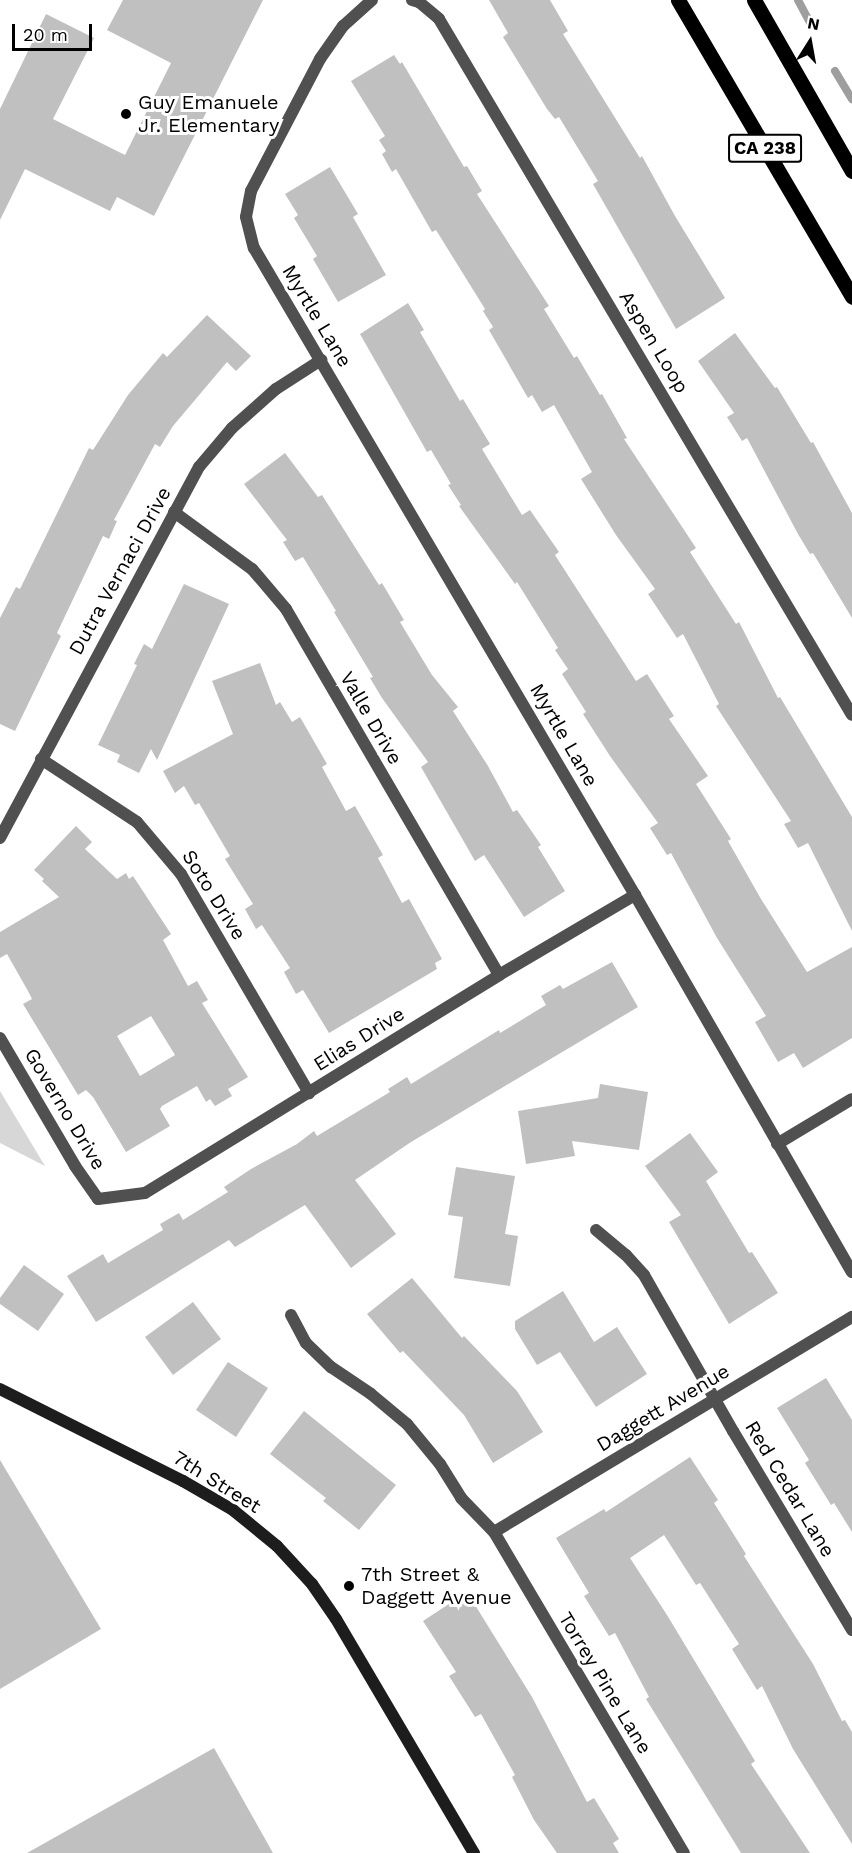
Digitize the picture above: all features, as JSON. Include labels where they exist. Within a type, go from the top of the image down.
[{"type":"main road","name":"CA 238","points":[[678,0],[852,297]]},
{"type":"main road","name":"CA 238","points":[[754,0],[852,171]]},
{"type":"street","name":"Myrtle Lane","points":[[372,0],[343,26],[320,59],[251,191],[246,217],[254,248],[634,895],[852,1272]]},
{"type":"street","name":"Aspen Loop","points":[[412,0],[419,2],[439,19],[852,715]]},
{"type":"street","name":"Dutra Vernaci Drive","points":[[0,838],[199,467],[232,428],[276,389],[321,360]]},
{"type":"street","name":"Valle Drive","points":[[174,512],[252,569],[286,609],[499,975]]},
{"type":"street","name":"Soto Drive","points":[[41,759],[137,822],[181,874],[309,1092]]},
{"type":"street","name":"Elias Drive","points":[[98,1199],[146,1193],[499,975],[634,895]]},
{"type":"street","name":"Governo Drive","points":[[0,1038],[75,1166],[98,1199]]},
{"type":"street","points":[[777,1144],[852,1099]]},
{"type":"street","name":"Red Cedar Lane","points":[[596,1230],[626,1255],[644,1275],[852,1630]]},
{"type":"street","name":"Torrey Pine Lane","points":[[291,1315],[306,1343],[331,1367],[371,1394],[407,1424],[440,1464],[460,1498],[494,1532],[684,1853]]},
{"type":"street","name":"Daggett Avenue","points":[[494,1532],[852,1317]]},
{"type":"street","name":"7th Street","points":[[0,1389],[183,1481],[233,1510],[276,1546],[312,1584],[336,1619],[474,1853]]},
{"type":"shaded area","points":[[0,1091],[45,1166],[0,1143]]},
{"type":"building","points":[[123,0],[263,0],[154,216],[117,197],[110,211],[25,169],[0,220],[0,109],[46,14],[94,38],[53,119],[125,155],[171,63],[107,30]]},
{"type":"building","points":[[489,0],[550,0],[568,31],[563,34],[640,158],[642,156],[725,298],[676,329],[593,184],[598,181],[559,117],[555,119],[547,109],[503,37],[508,33]]},
{"type":"building","points":[[394,55],[400,64],[402,62],[464,167],[467,166],[482,191],[477,194],[549,306],[544,309],[574,358],[577,356],[600,395],[602,394],[627,438],[624,439],[696,548],[690,552],[736,624],[739,622],[778,698],[780,697],[852,817],[852,931],[808,843],[798,848],[784,824],[791,821],[716,706],[719,704],[683,634],[677,638],[648,594],[655,589],[616,535],[581,479],[592,472],[554,405],[542,412],[532,395],[528,398],[489,330],[493,327],[483,311],[485,309],[436,230],[432,232],[396,169],[392,172],[382,154],[386,151],[379,140],[385,136],[351,81]]},
{"type":"building","points":[[330,167],[358,214],[353,217],[386,275],[338,302],[313,259],[317,256],[294,218],[298,215],[285,194]]},
{"type":"building","points":[[408,303],[424,330],[420,332],[460,401],[463,399],[490,444],[482,449],[522,515],[530,510],[559,552],[555,555],[636,681],[647,674],[674,716],[669,719],[708,776],[696,784],[731,839],[728,841],[761,899],[807,972],[852,947],[852,1038],[803,1068],[794,1053],[778,1062],[755,1022],[766,1016],[717,938],[671,853],[667,855],[650,828],[658,823],[583,714],[586,712],[562,674],[568,669],[555,650],[558,648],[517,582],[515,584],[459,506],[461,505],[448,485],[451,484],[431,450],[427,452],[360,334]]},
{"type":"building","points":[[207,315],[251,356],[236,371],[227,362],[173,426],[160,447],[155,444],[114,520],[117,521],[109,539],[103,536],[57,633],[61,636],[15,731],[0,724],[0,618],[16,587],[20,589],[89,448],[93,450],[128,395],[163,353],[167,357]]},
{"type":"building","points":[[735,333],[775,388],[777,387],[811,443],[813,442],[852,513],[852,618],[813,553],[810,554],[798,534],[747,438],[742,441],[727,417],[734,413],[698,361]]},
{"type":"building","points":[[285,453],[318,497],[322,495],[379,585],[382,583],[404,620],[400,622],[432,675],[458,707],[453,711],[488,766],[513,812],[517,810],[541,845],[538,847],[565,891],[524,917],[484,855],[475,861],[421,767],[428,762],[382,698],[370,678],[373,677],[303,557],[295,561],[283,542],[287,540],[244,484]]},
{"type":"building","points":[[184,584],[229,604],[157,760],[151,749],[139,773],[117,762],[120,755],[98,745],[137,665],[134,664],[144,644],[152,649]]},
{"type":"building","points":[[260,663],[276,705],[280,702],[292,722],[300,717],[327,764],[322,767],[346,811],[355,806],[383,855],[378,858],[402,903],[409,899],[442,959],[435,963],[437,969],[329,1033],[303,990],[296,994],[284,972],[290,968],[262,925],[256,929],[245,909],[253,904],[225,859],[230,856],[199,803],[195,805],[184,786],[175,793],[163,771],[233,734],[212,681]]},
{"type":"building","points":[[76,826],[92,842],[85,849],[117,879],[126,873],[129,879],[133,876],[171,934],[163,940],[188,986],[197,981],[208,1000],[202,1003],[248,1077],[228,1089],[232,1096],[215,1106],[210,1099],[206,1102],[197,1086],[162,1106],[160,1109],[170,1126],[126,1152],[93,1097],[86,1090],[78,1095],[23,1004],[32,999],[7,954],[0,958],[0,932],[59,897],[34,870]],"holes":[[[151,1016],[175,1055],[140,1076],[117,1036]]]},
{"type":"building","points":[[612,962],[638,1007],[411,1142],[355,1180],[396,1234],[351,1268],[305,1205],[235,1247],[229,1240],[96,1322],[67,1276],[103,1254],[108,1263],[163,1230],[160,1224],[179,1213],[183,1220],[228,1192],[224,1187],[251,1169],[297,1144],[314,1131],[317,1136],[390,1092],[388,1089],[407,1077],[411,1084],[499,1030],[500,1033],[546,1005],[541,996],[560,985],[563,989]]},
{"type":"building","points":[[600,1084],[648,1092],[639,1150],[572,1141],[575,1156],[526,1164],[518,1111],[598,1098]]},
{"type":"building","points":[[690,1133],[718,1172],[706,1181],[749,1253],[752,1252],[778,1293],[729,1324],[669,1222],[681,1215],[645,1166]]},
{"type":"building","points":[[456,1167],[515,1176],[505,1234],[518,1236],[510,1286],[454,1278],[463,1217],[448,1215]]},
{"type":"building","points":[[24,1265],[64,1294],[38,1331],[0,1304],[0,1298]]},
{"type":"building","points":[[412,1278],[462,1338],[464,1336],[517,1391],[543,1432],[493,1463],[464,1415],[403,1351],[400,1353],[367,1314]]},
{"type":"building","points":[[563,1291],[594,1342],[617,1327],[647,1374],[596,1407],[560,1352],[537,1365],[515,1329],[515,1321]]},
{"type":"building","points":[[193,1302],[221,1339],[173,1375],[145,1337]]},
{"type":"building","points":[[228,1362],[268,1388],[236,1437],[196,1410]]},
{"type":"building","points":[[826,1378],[852,1420],[852,1532],[834,1503],[831,1505],[805,1463],[809,1460],[777,1408]]},
{"type":"building","points":[[304,1411],[396,1485],[359,1530],[323,1501],[326,1498],[270,1454]]},
{"type":"building","points":[[690,1457],[718,1500],[714,1503],[746,1554],[744,1556],[813,1664],[842,1721],[845,1720],[852,1732],[852,1844],[793,1749],[762,1686],[757,1690],[732,1649],[739,1644],[700,1583],[696,1585],[664,1535],[630,1558],[755,1761],[751,1764],[810,1853],[741,1853],[646,1699],[649,1697],[615,1633],[609,1636],[584,1596],[589,1593],[556,1538],[604,1509],[606,1512]]},
{"type":"building","points":[[0,1460],[101,1629],[0,1689]]},
{"type":"building","points":[[467,1592],[532,1697],[587,1802],[594,1798],[619,1839],[613,1843],[619,1853],[557,1853],[534,1820],[512,1777],[515,1775],[481,1714],[475,1717],[449,1676],[456,1672],[423,1621]]},
{"type":"building","points":[[214,1748],[273,1853],[27,1853]]},
{"type":"waterway","points":[[798,0],[811,24]]},
{"type":"waterway","points":[[835,71],[852,99]]},
{"type":"place","name":"Guy Emanuele Jr. Elementary","points":[[126,114]]},
{"type":"place","name":"7th Street & Daggett Avenue","points":[[349,1586]]}]
